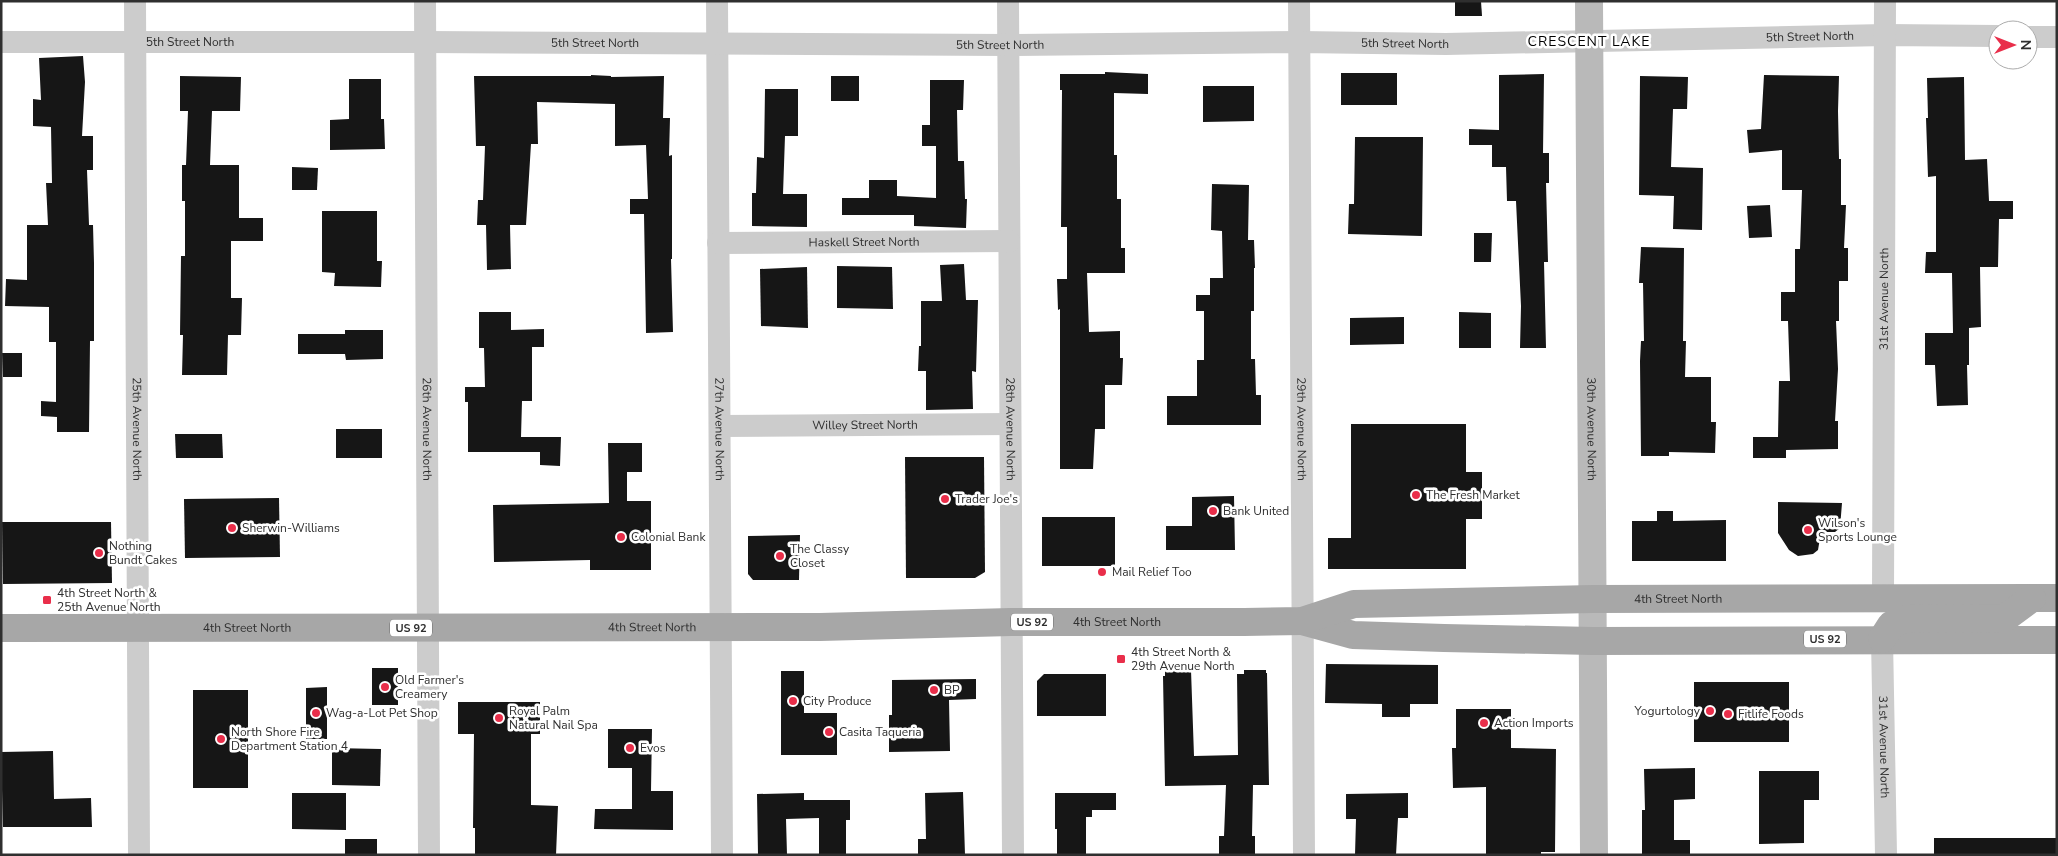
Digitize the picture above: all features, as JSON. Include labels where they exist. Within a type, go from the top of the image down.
[{"type":"main road","name":"4th Street North","points":[[1302,620],[1354,604],[1593,599],[2044,598]]},
{"type":"main road","points":[[1882,639],[1891,625],[1904,619],[2005,618],[2044,598]]},
{"type":"main road","name":"4th Street North","points":[[1,628],[820,627],[1011,622],[1302,620],[1354,635],[1593,641],[2057,640]]},
{"type":"street","name":"25th Avenue North","points":[[135,1],[139,855]]},
{"type":"street","name":"26th Avenue North","points":[[425,1],[429,855]]},
{"type":"street","name":"27th Avenue North","points":[[717,1],[722,855]]},
{"type":"street","name":"28th Avenue North","points":[[1008,1],[1013,855]]},
{"type":"street","name":"29th Avenue North","points":[[1299,1],[1304,855]]},
{"type":"street","name":"30th Avenue North","points":[[1589,1],[1594,855]]},
{"type":"street","name":"31st Avenue North","points":[[1883,598],[1885,1]]},
{"type":"street","name":"5th Street North","points":[[1,42],[1008,45],[1299,42],[1446,44],[1885,35],[1988,36]]},
{"type":"street","points":[[2038,37],[2057,37]]},
{"type":"street","name":"Haskell Street North","points":[[718,243],[1010,241]]},
{"type":"street","name":"Willey Street North","points":[[720,426],[1010,424]]},
{"type":"street","name":"31st Avenue North","points":[[1882,639],[1886,855]]},
{"type":"building","points":[[1455,1],[1481,1],[1482,16],[1455,16]]},
{"type":"building","points":[[83,56],[85,82],[82,136],[93,136],[93,170],[87,170],[89,225],[93,225],[94,263],[94,341],[90,341],[89,432],[57,432],[57,417],[41,416],[41,401],[56,402],[56,342],[49,342],[49,307],[5,306],[6,279],[27,280],[27,225],[48,225],[46,183],[52,183],[51,127],[33,126],[33,99],[41,100],[39,58]]},
{"type":"building","points":[[1105,72],[1148,74],[1148,94],[1114,93],[1114,155],[1117,155],[1117,199],[1121,199],[1121,248],[1125,248],[1125,273],[1087,273],[1089,332],[1120,331],[1120,358],[1123,358],[1122,385],[1105,385],[1105,429],[1095,429],[1093,469],[1060,469],[1060,309],[1058,310],[1057,279],[1067,279],[1067,227],[1061,227],[1062,90],[1060,90],[1060,74],[1105,74]]},
{"type":"building","points":[[1341,73],[1397,73],[1397,105],[1341,105]]},
{"type":"building","points":[[1544,74],[1543,153],[1549,153],[1549,183],[1546,183],[1548,262],[1544,262],[1546,348],[1520,348],[1521,306],[1516,201],[1507,201],[1506,167],[1492,167],[1492,145],[1469,145],[1469,129],[1499,130],[1499,75]]},
{"type":"building","points":[[591,75],[611,77],[664,76],[663,118],[670,118],[669,156],[672,155],[671,259],[673,332],[646,333],[644,214],[630,214],[630,199],[648,199],[646,145],[615,146],[615,104],[537,102],[538,144],[531,144],[526,225],[510,225],[511,269],[487,270],[486,225],[477,225],[478,200],[483,200],[485,146],[476,146],[474,76]]},
{"type":"building","points":[[1764,75],[1839,76],[1838,111],[1841,205],[1846,205],[1844,248],[1848,248],[1848,281],[1839,281],[1839,321],[1836,321],[1838,369],[1835,421],[1838,421],[1838,449],[1786,450],[1786,458],[1753,458],[1753,437],[1778,437],[1779,381],[1790,381],[1788,321],[1781,321],[1781,292],[1795,292],[1795,249],[1800,249],[1802,190],[1782,190],[1782,150],[1749,153],[1747,130],[1761,129]]},
{"type":"building","points":[[180,76],[241,77],[240,111],[212,111],[210,165],[239,165],[239,218],[263,218],[263,241],[231,241],[231,298],[242,298],[241,335],[228,335],[227,375],[182,375],[183,335],[180,335],[181,256],[185,256],[185,201],[182,201],[182,165],[186,165],[188,111],[180,111]]},
{"type":"building","points":[[831,76],[859,76],[859,101],[831,101]]},
{"type":"building","points":[[1640,76],[1688,77],[1687,109],[1673,109],[1671,167],[1703,168],[1702,230],[1673,229],[1674,196],[1639,195]]},
{"type":"building","points":[[1964,77],[1965,160],[1987,159],[1989,201],[2013,201],[2013,219],[1999,219],[1998,267],[1980,267],[1981,327],[1969,328],[1969,365],[1967,365],[1968,405],[1937,406],[1935,365],[1925,365],[1925,333],[1953,333],[1952,273],[1925,273],[1926,252],[1936,252],[1936,176],[1928,177],[1927,78]]},
{"type":"building","points":[[349,79],[381,79],[381,119],[384,119],[385,149],[330,150],[330,120],[349,119]]},
{"type":"building","points":[[930,80],[964,80],[963,110],[957,110],[958,161],[964,161],[965,199],[967,199],[966,228],[914,226],[914,215],[842,215],[842,198],[869,198],[869,180],[897,180],[897,196],[936,198],[936,146],[922,146],[922,125],[930,125]]},
{"type":"building","points":[[1203,86],[1254,86],[1254,121],[1203,122]]},
{"type":"building","points":[[765,89],[798,89],[798,136],[785,136],[783,194],[807,194],[807,227],[752,226],[752,193],[756,193],[757,157],[764,158]]},
{"type":"building","points":[[1355,137],[1423,137],[1422,236],[1348,234],[1349,204],[1354,204]]},
{"type":"building","points":[[292,167],[318,168],[317,190],[292,190]]},
{"type":"building","points":[[1212,184],[1249,185],[1248,240],[1254,240],[1255,268],[1254,311],[1251,311],[1251,359],[1255,359],[1256,395],[1261,395],[1261,425],[1167,425],[1167,396],[1197,396],[1197,360],[1204,360],[1204,311],[1196,311],[1196,295],[1210,295],[1210,278],[1223,278],[1222,231],[1211,230]]},
{"type":"building","points":[[1770,205],[1772,237],[1749,238],[1747,206]]},
{"type":"building","points":[[322,211],[377,211],[377,261],[382,261],[381,287],[334,286],[335,273],[322,272]]},
{"type":"building","points":[[1474,233],[1492,233],[1491,262],[1474,262]]},
{"type":"building","points":[[1641,247],[1684,248],[1683,341],[1686,341],[1685,377],[1711,377],[1711,422],[1716,422],[1715,453],[1669,452],[1669,456],[1641,456],[1640,361],[1641,341],[1644,341],[1643,283],[1639,283]]},
{"type":"building","points":[[964,264],[966,300],[978,300],[976,372],[972,371],[973,409],[926,410],[926,371],[918,371],[919,346],[921,346],[921,301],[942,301],[940,265]]},
{"type":"building","points":[[837,266],[892,267],[893,309],[837,308]]},
{"type":"building","points":[[807,267],[808,328],[761,326],[760,269]]},
{"type":"building","points":[[479,312],[511,312],[511,330],[544,329],[544,347],[532,347],[532,401],[522,401],[521,437],[561,437],[560,466],[540,465],[540,452],[468,452],[468,402],[465,402],[465,387],[485,387],[484,348],[479,348]]},
{"type":"building","points":[[1459,312],[1491,313],[1491,348],[1459,348]]},
{"type":"building","points":[[1404,317],[1404,344],[1350,345],[1350,318]]},
{"type":"building","points":[[345,330],[383,330],[383,359],[346,360],[345,354],[298,354],[298,334],[345,334]]},
{"type":"building","points":[[2,353],[22,353],[22,377],[3,377]]},
{"type":"building","name":"The Fresh Market","points":[[1351,424],[1466,424],[1466,472],[1482,472],[1482,519],[1466,519],[1466,569],[1328,569],[1328,538],[1351,538]]},
{"type":"building","points":[[336,429],[382,429],[382,458],[336,458]]},
{"type":"building","points":[[175,434],[222,434],[223,458],[176,458]]},
{"type":"building","points":[[608,443],[642,443],[642,472],[627,472],[627,501],[651,501],[651,570],[590,570],[590,560],[494,562],[493,505],[609,503]]},
{"type":"building","name":"Trader Joe's","points":[[905,457],[984,457],[985,572],[975,578],[906,578]]},
{"type":"building","name":"Bank United","points":[[1234,496],[1235,550],[1166,550],[1166,526],[1192,526],[1192,497]]},
{"type":"building","name":"Sherwin-Williams","points":[[279,498],[280,557],[185,558],[184,499]]},
{"type":"building","name":"Wilson's Sports Lounge","points":[[1778,502],[1842,503],[1840,528],[1835,532],[1821,532],[1818,550],[1813,554],[1798,556],[1789,550],[1778,533]]},
{"type":"building","points":[[1657,511],[1673,511],[1673,521],[1726,520],[1726,561],[1632,561],[1632,521],[1657,521]]},
{"type":"building","points":[[1042,517],[1115,517],[1115,566],[1042,566]]},
{"type":"building","points":[[2,522],[111,522],[112,583],[3,584]]},
{"type":"building","points":[[800,535],[799,580],[753,580],[748,574],[748,536]]},
{"type":"building","points":[[1326,664],[1438,665],[1438,704],[1410,704],[1410,717],[1382,717],[1382,704],[1325,703]]},
{"type":"building","name":"Old Farmer's Creamery","points":[[372,668],[398,668],[398,705],[372,705]]},
{"type":"building","points":[[1191,670],[1194,756],[1238,755],[1237,674],[1244,674],[1244,670],[1266,670],[1269,785],[1253,785],[1252,836],[1255,836],[1255,855],[1219,855],[1219,836],[1224,836],[1226,785],[1165,786],[1163,676],[1165,676],[1165,671]]},
{"type":"building","points":[[781,671],[804,671],[804,713],[837,713],[837,755],[781,755]]},
{"type":"building","points":[[1044,674],[1106,674],[1106,716],[1037,716],[1037,681]]},
{"type":"building","points":[[976,679],[976,699],[949,700],[950,751],[889,752],[889,715],[892,715],[892,680]]},
{"type":"building","points":[[1694,682],[1789,682],[1789,742],[1694,742]]},
{"type":"building","name":"Wag-a-Lot Pet Shop","points":[[327,687],[327,739],[306,739],[306,688]]},
{"type":"building","name":"North Shore Fire Department Station 4","points":[[193,690],[248,690],[248,788],[193,788]]},
{"type":"building","points":[[458,702],[540,702],[540,734],[531,734],[531,805],[558,806],[556,855],[475,855],[475,828],[473,828],[474,734],[458,734]]},
{"type":"building","points":[[1456,709],[1511,709],[1511,748],[1556,749],[1555,852],[1541,852],[1541,855],[1486,855],[1486,787],[1453,788],[1452,748],[1456,748]]},
{"type":"building","points":[[608,729],[652,729],[651,791],[673,791],[673,830],[594,829],[595,809],[632,809],[632,768],[608,768]]},
{"type":"building","points":[[332,748],[381,749],[380,786],[332,785]]},
{"type":"building","points":[[53,751],[54,799],[91,798],[92,827],[3,827],[1,752]]},
{"type":"building","points":[[1695,768],[1695,799],[1674,800],[1674,840],[1690,840],[1690,855],[1642,855],[1642,810],[1645,810],[1644,769]]},
{"type":"building","points":[[1759,771],[1819,771],[1819,800],[1804,800],[1804,843],[1759,844]]},
{"type":"building","points":[[963,792],[965,855],[918,855],[918,839],[926,839],[925,793]]},
{"type":"building","points":[[292,793],[346,793],[346,830],[292,829]]},
{"type":"building","points":[[804,793],[804,800],[850,800],[850,820],[846,820],[846,855],[819,855],[819,818],[786,819],[787,855],[758,855],[757,794]]},
{"type":"building","points":[[1055,793],[1116,793],[1116,810],[1092,810],[1092,817],[1086,817],[1086,855],[1057,855]]},
{"type":"building","points":[[1408,793],[1408,818],[1398,818],[1396,855],[1355,855],[1356,819],[1346,819],[1346,794]]},
{"type":"building","points":[[1934,838],[2057,838],[2057,855],[1934,855]]},
{"type":"building","points":[[345,839],[377,839],[377,855],[345,855]]},
{"type":"place","name":"The Fresh Market","points":[[1416,495]]},
{"type":"place","name":"Trader Joe's","points":[[945,499]]},
{"type":"place","name":"Bank United","points":[[1213,511]]},
{"type":"place","name":"Sherwin-Williams","points":[[232,528]]},
{"type":"place","name":"Wilson's Sports Lounge","points":[[1808,530]]},
{"type":"place","name":"Colonial Bank","points":[[621,537]]},
{"type":"place","name":"Nothing Bundt Cakes","points":[[99,553]]},
{"type":"place","name":"The Classy Closet","points":[[780,556]]},
{"type":"place","name":"Mail Relief Too","points":[[1102,572]]},
{"type":"place","name":"4th Street North & 25th Avenue North","points":[[47,600]]},
{"type":"place","name":"4th Street North & 29th Avenue North","points":[[1121,659]]},
{"type":"place","name":"Old Farmer's Creamery","points":[[385,687]]},
{"type":"place","name":"BP","points":[[934,690]]},
{"type":"place","name":"City Produce","points":[[793,701]]},
{"type":"place","name":"Yogurtology","points":[[1710,711]]},
{"type":"place","name":"Wag-a-Lot Pet Shop","points":[[316,713]]},
{"type":"place","name":"Fitlife Foods","points":[[1728,714]]},
{"type":"place","name":"Royal Palm Natural Nail Spa","points":[[499,718]]},
{"type":"place","name":"Action Imports","points":[[1484,723]]},
{"type":"place","name":"Casita Taqueria","points":[[829,732]]},
{"type":"place","name":"North Shore Fire Department Station 4","points":[[221,739]]},
{"type":"place","name":"Evos","points":[[630,748]]},
{"type":"district","name":"CRESCENT LAKE","points":[[1589,41]]}]
